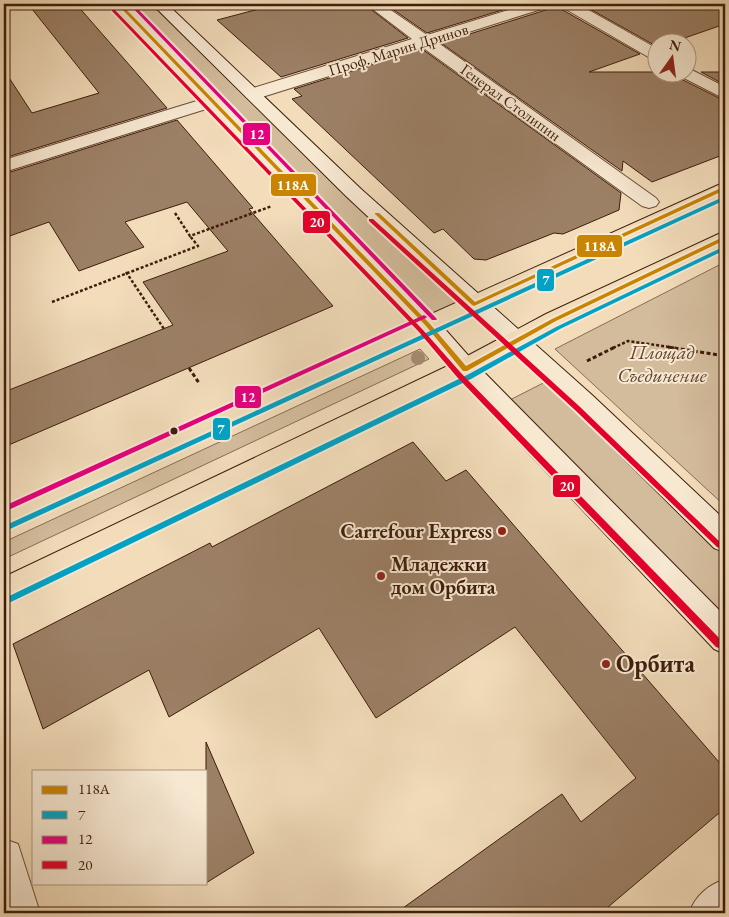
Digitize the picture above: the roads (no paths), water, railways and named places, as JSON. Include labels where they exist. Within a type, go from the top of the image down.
[{"type":"main road","points":[[119,4],[428,325],[465,369],[725,638]]},
{"type":"main road","points":[[159,4],[354,193],[516,341],[725,539]]},
{"type":"main road","name":"Генерал Столипин","points":[[373,4],[649,202]]},
{"type":"main road","name":"Проф. Марин Дринов","points":[[253,94],[543,4]]},
{"type":"main road","points":[[568,4],[646,49]]},
{"type":"main road","points":[[696,78],[725,94]]},
{"type":"main road","points":[[4,166],[213,101]]},
{"type":"main road","points":[[4,519],[725,188]]},
{"type":"main road","points":[[4,592],[465,369],[554,320],[725,238]]},
{"type":"main road","points":[[4,858],[20,913]]},
{"type":"main road","points":[[709,913],[725,899]]},
{"type":"place","name":"Carrefour Express","points":[[502,531]]},
{"type":"place","name":"Младежки дом Орбита","points":[[381,576]]},
{"type":"place","name":"Орбита","points":[[606,664]]},
{"type":"park label","name":"Площад Съединение","points":[[662,364]]}]
